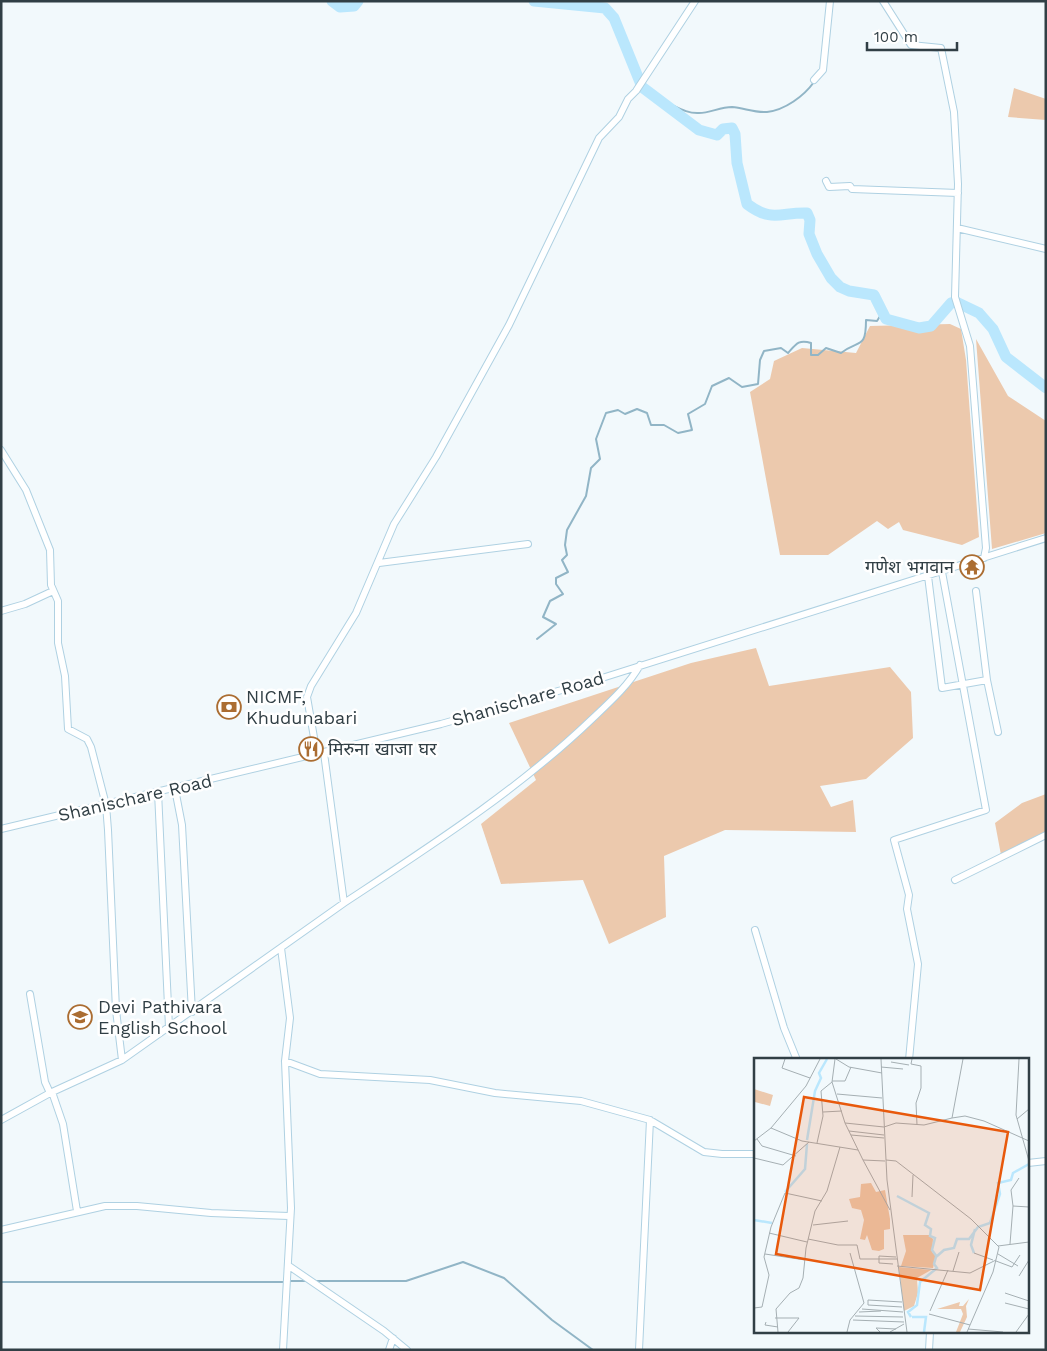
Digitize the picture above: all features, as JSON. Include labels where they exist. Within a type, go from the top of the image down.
[{"type":"street","points":[[317,755],[308,697],[311,686],[356,613],[379,563],[394,524],[436,457],[509,325],[599,138],[619,117],[628,99],[636,91],[695,1]]},
{"type":"street","points":[[814,80],[823,70],[830,1]]},
{"type":"street","points":[[883,1],[911,45],[941,48],[954,112],[958,193],[955,297],[970,346],[986,548],[984,558]]},
{"type":"street","points":[[826,181],[828,187],[850,186],[852,189],[958,193]]},
{"type":"street","points":[[957,228],[1046,249]]},
{"type":"street","points":[[1,450],[26,490],[50,550],[51,585],[58,601],[58,643],[65,676],[68,729],[87,739],[91,746],[106,805],[116,1010],[122,1060]]},
{"type":"street","name":"Shanischare Road","points":[[1,829],[451,722],[583,684],[1046,538]]},
{"type":"street","points":[[379,563],[528,544]]},
{"type":"street","points":[[909,1058],[918,964],[907,909],[910,895],[894,840],[986,810],[942,572]]},
{"type":"street","points":[[928,576],[942,688],[987,680]]},
{"type":"street","points":[[1,611],[25,604],[54,591]]},
{"type":"street","points":[[976,591],[987,680],[998,732]]},
{"type":"street","points":[[1,1120],[51,1092],[122,1060],[344,902],[471,816],[561,748],[612,698],[640,665]]},
{"type":"street","points":[[324,753],[332,799],[344,902]]},
{"type":"street","points":[[175,789],[182,825],[192,1012]]},
{"type":"street","points":[[158,792],[169,1027]]},
{"type":"street","points":[[955,880],[1046,835]]},
{"type":"street","points":[[755,930],[784,1028],[796,1058]]},
{"type":"street","points":[[281,948],[290,1018],[285,1062],[291,1208],[289,1216],[289,1266],[283,1350]]},
{"type":"street","points":[[30,994],[45,1082],[51,1092],[63,1124],[77,1211]]},
{"type":"street","points":[[285,1062],[320,1074],[430,1080],[495,1093],[581,1101],[650,1120],[704,1152],[754,1154]]},
{"type":"street","points":[[638,1350],[650,1120]]},
{"type":"street","points":[[1030,1164],[1046,1161]]},
{"type":"street","points":[[1,1230],[105,1206],[137,1206],[211,1213],[289,1216]]},
{"type":"street","points":[[289,1266],[393,1338],[407,1350]]},
{"type":"street","points":[[929,1350],[930,1334]]},
{"type":"street","points":[[389,1350],[393,1338]]},
{"type":"shaded area","points":[[1014,88],[1046,99],[1046,120],[1008,117]]},
{"type":"shaded area","points":[[950,324],[961,329],[966,360],[979,537],[962,545],[903,530],[899,522],[888,529],[877,521],[828,555],[780,555],[750,392],[770,379],[774,361],[802,348],[856,353],[870,326]]},
{"type":"shaded area","points":[[976,339],[1008,396],[1046,421],[1046,533],[992,549]]},
{"type":"shaded area","points":[[756,648],[769,686],[890,667],[911,692],[913,738],[866,779],[820,786],[831,807],[853,800],[856,832],[725,830],[664,856],[666,917],[609,944],[583,880],[501,884],[481,824],[536,780],[509,723],[691,663]]},
{"type":"shaded area","points":[[1046,794],[1046,832],[1001,855],[995,823],[1022,803]]},
{"type":"waterway","points":[[332,1],[340,7],[354,6],[358,1]]},
{"type":"waterway","points":[[534,1],[605,8],[614,18],[642,87],[699,130],[717,135],[723,129],[732,128],[735,134],[737,163],[747,204],[756,210],[770,215],[807,213],[810,220],[809,234],[817,254],[831,278],[840,287],[849,291],[874,295],[886,319],[919,328],[931,326],[951,303],[956,302],[979,313],[993,329],[1006,357],[1046,388]]},
{"type":"waterway","points":[[659,100],[694,113],[732,107],[767,112],[794,102],[814,82]]},
{"type":"waterway","points":[[537,639],[556,624],[543,617],[550,601],[563,594],[556,584],[556,578],[568,572],[562,560],[567,555],[565,545],[567,530],[586,496],[591,468],[600,459],[596,439],[606,413],[618,410],[625,414],[637,409],[647,413],[651,425],[664,425],[678,433],[692,430],[688,414],[705,404],[712,386],[729,378],[742,387],[758,384],[760,360],[764,351],[781,348],[788,353],[796,345],[803,342],[811,343],[811,355],[818,355],[826,348],[841,353],[863,340],[866,320],[877,321],[882,313]]},
{"type":"waterway","points":[[314,1281],[406,1281],[463,1262],[504,1278],[552,1320],[593,1350]]},
{"type":"waterway","points":[[289,1281],[307,1281]]},
{"type":"waterway","points":[[1,1282],[285,1282]]},
{"type":"place","name":"गणेश भगवान","points":[[972,567]]},
{"type":"place","name":"NICMF, Khudunabari","points":[[229,707]]},
{"type":"place","name":"मिरुना खाजा घर","points":[[311,749]]},
{"type":"place","name":"Devi Pathivara English School","points":[[80,1017]]}]
